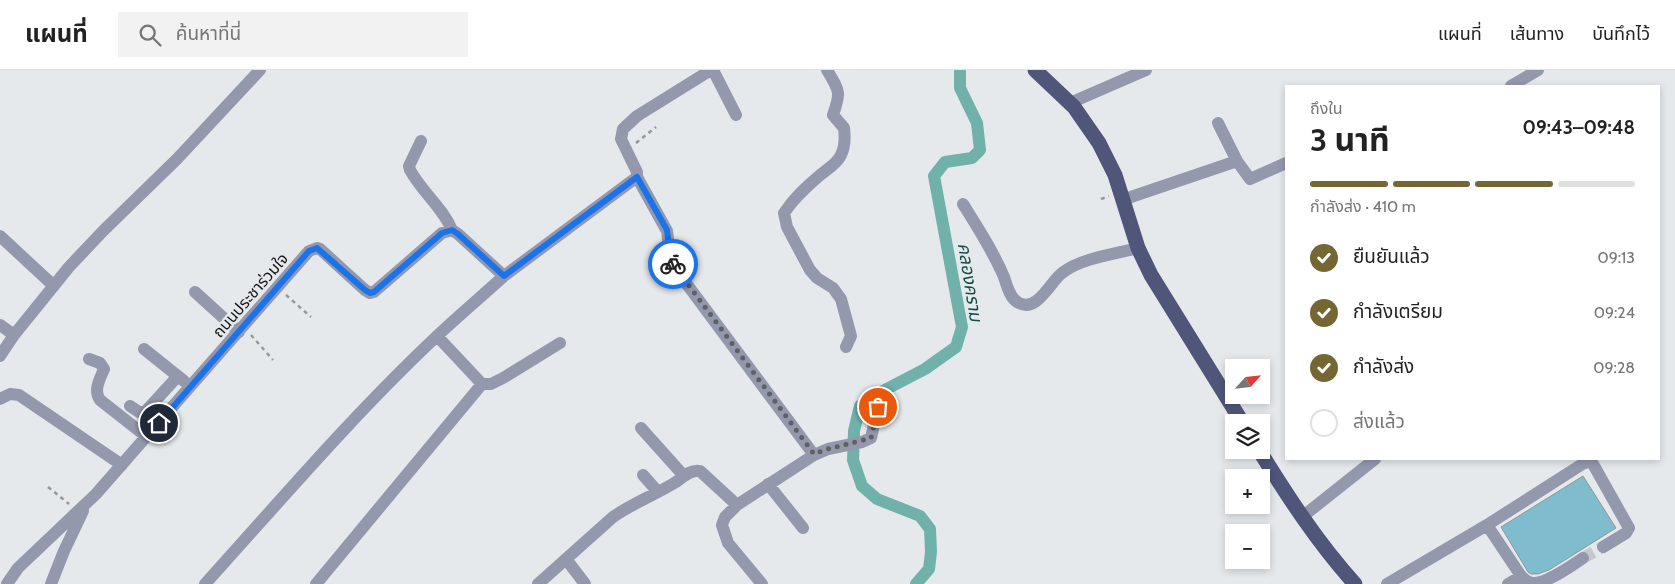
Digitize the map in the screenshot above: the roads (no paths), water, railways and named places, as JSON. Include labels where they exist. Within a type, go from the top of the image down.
[{"type":"main road","points":[[1035,70],[1070,104],[1090,128],[1106,156],[1114,175],[1138,248],[1151,275],[1237,414]]},
{"type":"main road","points":[[1265,459],[1302,517],[1337,564],[1355,584]]},
{"type":"street","points":[[0,356],[14,335],[54,286],[103,231],[177,159],[260,70]]},
{"type":"street","points":[[736,115],[712,70],[627,124],[621,133],[621,139],[637,172],[637,177],[667,230],[672,263],[814,454]]},
{"type":"street","points":[[827,70],[836,86],[839,97],[832,115],[844,128],[843,149],[835,164],[799,193],[784,214],[787,227],[810,270],[817,278],[833,288],[840,299],[851,336],[846,347]]},
{"type":"street","points":[[1070,104],[1146,70]]},
{"type":"street","points":[[1513,85],[1538,70]]},
{"type":"street","points":[[1218,123],[1237,161],[1250,179],[1285,163]]},
{"type":"street","points":[[420,141],[409,166],[410,170],[428,196],[445,215],[452,230],[504,276]]},
{"type":"street","points":[[1122,200],[1237,161]]},
{"type":"street","points":[[206,584],[331,445],[437,336],[504,276],[637,177]]},
{"type":"street","points":[[963,204],[990,247],[1008,289],[1019,304],[1030,304],[1043,296],[1057,278],[1077,264],[1138,248]]},
{"type":"street","name":"ถนนประชาร่วมใจ","points":[[7,584],[18,568],[82,508],[122,465],[309,251],[317,248],[370,293],[374,292],[442,233],[452,230]]},
{"type":"street","points":[[0,236],[54,286]]},
{"type":"street","points":[[195,292],[241,329]]},
{"type":"street","points":[[0,325],[14,335]]},
{"type":"street","points":[[437,336],[482,384],[491,384],[560,343]]},
{"type":"street","points":[[144,349],[191,387]]},
{"type":"street","points":[[89,358],[100,363],[104,369],[96,389],[96,395],[147,437]]},
{"type":"street","points":[[130,406],[139,412],[145,412],[178,376]]},
{"type":"street","points":[[316,584],[482,384]]},
{"type":"street","points":[[0,399],[10,394],[19,395],[122,465]]},
{"type":"street","points":[[762,584],[734,551],[724,533],[722,525],[725,517],[737,505],[814,454],[871,438],[878,407]]},
{"type":"street","points":[[641,428],[684,476]]},
{"type":"street","points":[[1302,517],[1374,460]]},
{"type":"street","points":[[1387,584],[1487,525],[1584,463],[1590,462],[1593,464],[1629,528],[1626,533],[1603,547]]},
{"type":"street","points":[[538,584],[613,517],[693,471],[700,471],[737,505]]},
{"type":"street","points":[[643,475],[658,492]]},
{"type":"street","points":[[768,484],[803,528]]},
{"type":"street","points":[[51,584],[82,508]]},
{"type":"street","points":[[1487,525],[1527,582],[1539,582],[1583,558]]},
{"type":"street","points":[[566,559],[586,584]]},
{"type":"street","points":[[1508,584],[1521,576]]},
{"type":"waterway","name":"คลองคราม","points":[[916,584],[929,569],[931,552],[930,529],[920,516],[877,499],[862,486],[853,460],[854,431],[860,406],[879,393],[925,369],[956,347],[962,327],[934,176],[945,162],[972,158],[980,150],[977,123],[960,88],[960,70]]},
{"type":"tunnel","points":[[1583,558],[1603,547]]}]
